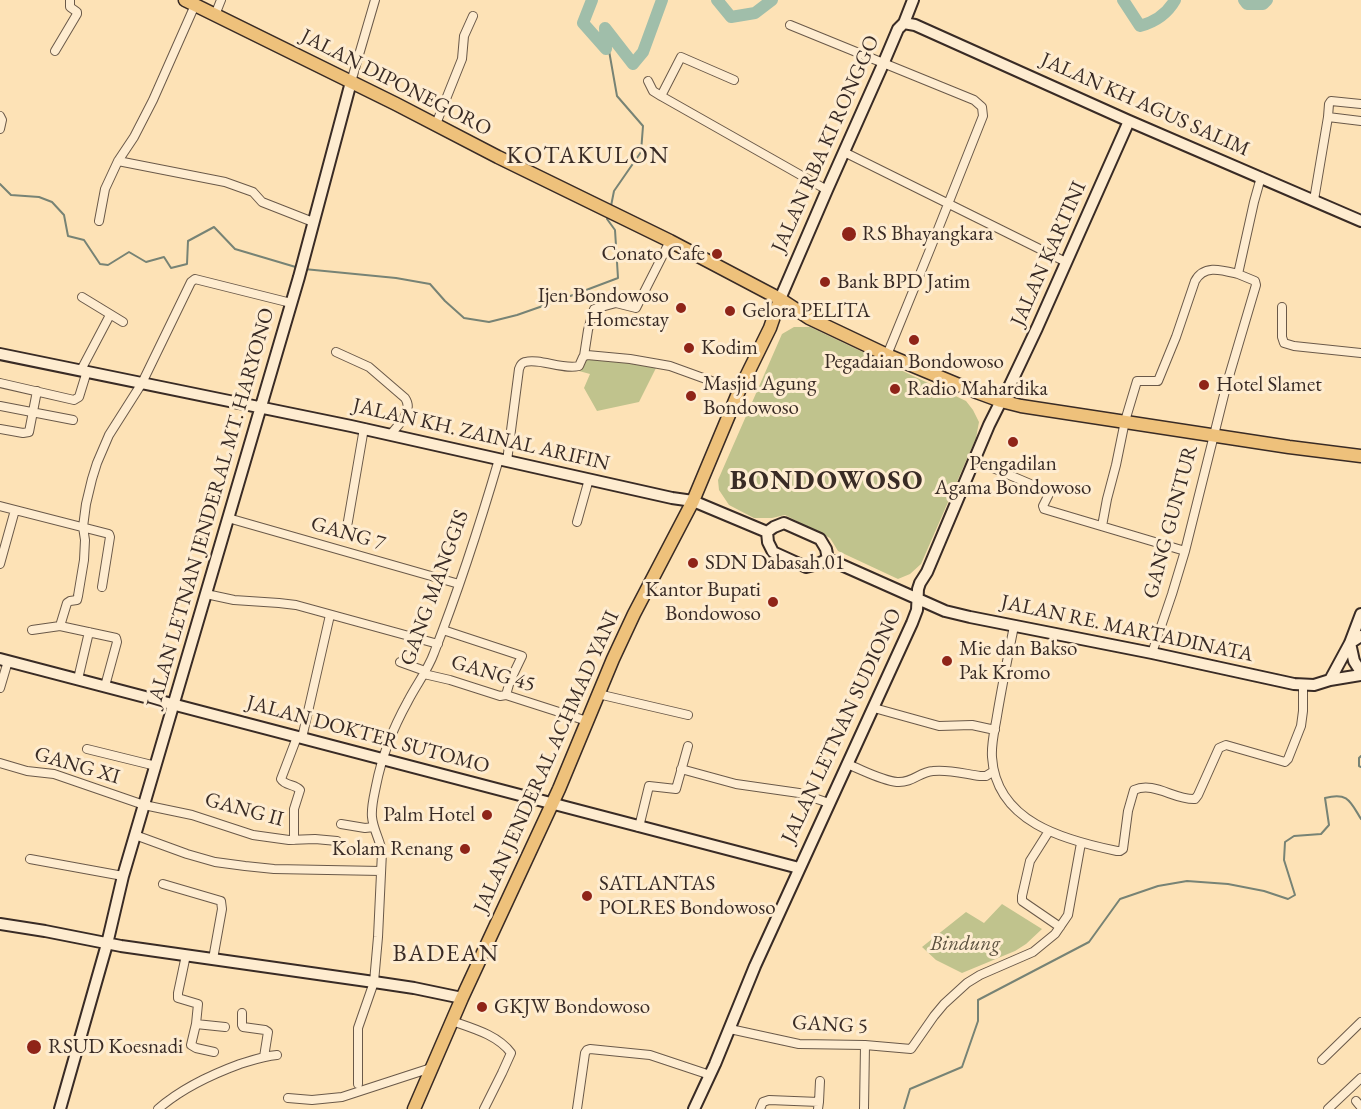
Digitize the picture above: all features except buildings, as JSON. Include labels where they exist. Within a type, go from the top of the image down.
[{"type":"main road","name":"JALAN DIPONEGORO","points":[[190,3],[670,241],[780,299],[809,318],[887,355],[972,390],[1021,406],[1361,456]]},
{"type":"main road","name":"JALAN RBA KI RONGGO","points":[[780,299],[898,29],[909,24],[912,4]]},
{"type":"main road","name":"JALAN KH AGUS SALIM","points":[[909,24],[1361,221]]},
{"type":"main road","name":"JALAN LETNAN JENDERAL MT. HARYONO","points":[[60,1109],[107,944],[123,876],[261,408],[351,82]]},
{"type":"main road","name":"JALAN KARTINI","points":[[974,460],[1129,121]]},
{"type":"main road","name":"JALAN JENDERAL ACHMAD YANI","points":[[415,1105],[552,804],[613,659],[693,501],[739,392],[770,328],[780,299]]},
{"type":"main road","name":"JALAN KH. ZAINAL ARIFIN","points":[[0,354],[364,428],[693,501],[767,532]]},
{"type":"main road","name":"JALAN LETNAN SUDIONO","points":[[694,1109],[798,868],[912,623],[917,610],[920,583],[927,572],[974,460]]},
{"type":"main road","points":[[784,523],[820,539],[826,549],[828,559],[806,567],[773,552],[768,542],[767,532],[774,526],[784,523]]},
{"type":"main road","name":"JALAN RE. MARTADINATA","points":[[828,559],[945,611],[970,618],[1152,652],[1294,684],[1314,685],[1361,673]]},
{"type":"main road","points":[[1330,680],[1350,643],[1361,614]]},
{"type":"main road","points":[[1350,643],[1361,636]]},
{"type":"main road","points":[[1350,643],[1354,661],[1361,673]]},
{"type":"main road","name":"JALAN DOKTER SUTOMO","points":[[4,660],[798,868]]},
{"type":"main road","points":[[0,924],[107,944],[374,981],[462,998]]},
{"type":"street","points":[[55,51],[77,14],[70,7],[70,0]]},
{"type":"street","points":[[215,15],[221,0]]},
{"type":"street","points":[[351,82],[375,0]]},
{"type":"street","points":[[99,221],[105,189],[118,161],[134,137],[153,100],[190,3]]},
{"type":"street","points":[[436,124],[462,59],[464,36],[473,16]]},
{"type":"street","points":[[790,25],[974,100],[982,107],[982,116],[887,355]]},
{"type":"street","points":[[661,96],[681,57],[734,80]]},
{"type":"street","points":[[648,81],[653,91],[661,96],[826,190]]},
{"type":"street","points":[[1314,200],[1329,104],[1331,101],[1361,104]]},
{"type":"street","points":[[0,116],[2,120],[0,129]]},
{"type":"street","points":[[1328,117],[1361,121]]},
{"type":"street","points":[[844,152],[1066,262]]},
{"type":"street","points":[[118,161],[225,182],[254,192],[262,202],[313,222]]},
{"type":"street","points":[[1102,525],[1125,421],[1137,381],[1158,381],[1176,337],[1196,277],[1213,269],[1238,274],[1261,177]]},
{"type":"street","points":[[670,241],[636,308],[616,303],[594,309],[584,356],[630,359],[670,366],[739,392]]},
{"type":"street","name":"GANG GUNTUR","points":[[1152,652],[1185,551],[1256,283],[1238,274]]},
{"type":"street","points":[[60,626],[67,603],[78,599],[84,560],[83,527],[89,491],[103,449],[142,383],[193,280],[291,303]]},
{"type":"street","points":[[82,297],[123,322]]},
{"type":"street","points":[[1282,307],[1281,338],[1284,343],[1293,346],[1361,353]]},
{"type":"street","points":[[0,383],[76,399],[79,397],[84,371],[110,315]]},
{"type":"street","points":[[336,352],[369,367],[405,398],[408,403],[408,412],[391,434]]},
{"type":"street","name":"GANG MANGGIS","points":[[358,1084],[358,1028],[374,981],[378,937],[381,844],[374,827],[372,806],[382,759],[390,736],[425,673],[438,644],[503,460],[520,365],[529,362],[576,367],[584,356]]},
{"type":"street","points":[[0,429],[28,433],[37,391]]},
{"type":"street","points":[[0,406],[73,420]]},
{"type":"street","points":[[347,527],[364,428]]},
{"type":"street","points":[[974,460],[1047,491],[1048,494],[1042,506],[1044,509],[1185,551]]},
{"type":"street","points":[[577,522],[589,479]]},
{"type":"street","points":[[0,506],[107,532],[109,535],[102,587]]},
{"type":"street","points":[[0,564],[4,536],[15,510]]},
{"type":"street","name":"GANG 7","points":[[228,518],[459,584]]},
{"type":"street","points":[[206,594],[250,602],[296,605],[438,644]]},
{"type":"street","points":[[294,840],[294,809],[300,790],[284,783],[281,779],[300,737],[330,615]]},
{"type":"street","points":[[32,630],[60,626],[116,638],[105,686]]},
{"type":"street","points":[[1014,626],[992,756],[998,784],[1006,799],[1035,824],[1081,843],[1120,851],[1123,849],[1126,819],[1134,789],[1148,787],[1195,799],[1218,748],[1226,746],[1285,762],[1301,726],[1304,685]]},
{"type":"street","points":[[443,630],[522,656],[506,695]]},
{"type":"street","points":[[78,679],[89,632]]},
{"type":"street","points":[[0,688],[4,660]]},
{"type":"street","name":"GANG 45","points":[[400,662],[425,673],[500,696],[506,695],[587,721]]},
{"type":"street","points":[[598,694],[688,715]]},
{"type":"street","points":[[874,708],[939,726],[972,725],[995,730]]},
{"type":"street","points":[[639,827],[649,786],[676,789],[688,746]]},
{"type":"street","points":[[87,749],[156,766]]},
{"type":"street","name":"GANG XI","points":[[0,763],[27,771],[54,774],[144,805]]},
{"type":"street","points":[[848,764],[895,782],[911,781],[933,771],[986,776],[994,771]]},
{"type":"street","points":[[681,769],[736,784],[793,792],[829,803]]},
{"type":"street","name":"GANG II","points":[[144,805],[192,815],[271,839],[337,841]]},
{"type":"street","points":[[340,824],[374,827]]},
{"type":"street","points":[[1049,831],[1030,861],[1022,901],[1060,927],[1068,915],[1081,843]]},
{"type":"street","points":[[135,835],[215,862],[274,869],[381,871]]},
{"type":"street","points":[[30,859],[123,876]]},
{"type":"street","points":[[163,884],[222,902],[213,958]]},
{"type":"street","name":"GANG 5","points":[[730,1029],[799,1044],[865,1045],[908,1050],[914,1046],[944,1004],[967,983],[1033,952],[1060,927]]},
{"type":"street","points":[[186,955],[177,997],[180,1000],[197,1003],[196,1024],[191,1045],[214,1052]]},
{"type":"street","points":[[242,1013],[243,1027],[268,1032],[264,1057]]},
{"type":"street","points":[[452,1021],[471,1027],[497,1040],[511,1053],[483,1109]]},
{"type":"street","points":[[1322,1060],[1361,1022]]},
{"type":"street","points":[[196,1024],[225,1027]]},
{"type":"street","points":[[864,1109],[865,1045]]},
{"type":"street","points":[[577,1109],[585,1053],[590,1049],[650,1055],[710,1075]]},
{"type":"street","points":[[158,1109],[178,1093],[200,1080],[235,1066],[277,1055]]},
{"type":"street","points":[[288,1098],[312,1100],[342,1096],[430,1072]]},
{"type":"street","points":[[1328,1109],[1361,1078]]},
{"type":"street","points":[[760,1109],[763,1102],[769,1100],[818,1106],[820,1081]]},
{"type":"green space","points":[[794,327],[810,327],[966,401],[979,422],[976,438],[921,564],[910,574],[898,579],[838,551],[830,538],[785,515],[754,518],[729,505],[719,490],[718,480],[782,334]]},
{"type":"green space","points":[[620,358],[656,368],[639,402],[597,411],[584,388],[590,374],[579,371],[584,360]]},
{"type":"green space","name":"Bindung","points":[[1002,904],[1042,929],[1015,951],[962,973],[936,960],[922,947],[966,912],[984,923]]},
{"type":"waterway","points":[[592,0],[583,23],[606,49],[605,28],[633,64],[643,52],[662,0]]},
{"type":"waterway","points":[[717,0],[731,17],[755,13],[772,0]]},
{"type":"waterway","points":[[1123,0],[1140,26],[1160,17],[1175,0]]},
{"type":"waterway","points":[[1244,0],[1247,4],[1263,4],[1267,0]]},
{"type":"waterway","points":[[605,28],[617,96],[643,126],[641,152],[614,191],[611,206]]},
{"type":"waterway","points":[[0,184],[11,195],[39,197],[52,202],[64,215],[68,236],[84,240],[100,264],[108,265],[129,252],[146,262],[164,257],[171,268],[187,264],[188,241],[214,227],[235,249],[299,268]]},
{"type":"waterway","points":[[304,269],[396,278],[430,284],[464,318],[489,322],[517,315],[618,278],[615,230],[607,219],[608,217]]},
{"type":"waterway","points":[[1361,756],[1359,758],[1361,767]]},
{"type":"waterway","points":[[904,1109],[910,1089],[962,1067],[978,1021],[978,1000],[1089,942],[1120,899],[1158,886],[1187,881],[1228,884],[1264,891],[1288,899],[1295,895],[1284,860],[1285,842],[1294,836],[1321,834],[1329,825],[1325,798],[1344,797],[1361,819]]},
{"type":"place","name":"RS Bhayangkara","points":[[849,234]]},
{"type":"place","name":"Conato Cafe","points":[[717,254]]},
{"type":"place","name":"Bank BPD Jatim","points":[[825,282]]},
{"type":"place","name":"Ijen Bondowoso Homestay","points":[[681,308]]},
{"type":"place","name":"Gelora PELITA","points":[[730,311]]},
{"type":"place","name":"Pegadaian Bondowoso","points":[[914,340]]},
{"type":"place","name":"Kodim","points":[[689,348]]},
{"type":"place","name":"Hotel Slamet","points":[[1204,385]]},
{"type":"place","name":"Radio Mahardika","points":[[895,389]]},
{"type":"place","name":"Masjid Agung Bondowoso","points":[[691,396]]},
{"type":"place","name":"Pengadilan Agama Bondowoso","points":[[1013,442]]},
{"type":"place","name":"SDN Dabasah 01","points":[[693,563]]},
{"type":"place","name":"Kantor Bupati Bondowoso","points":[[773,602]]},
{"type":"place","name":"Mie dan Bakso Pak Kromo","points":[[947,661]]},
{"type":"place","name":"Palm Hotel","points":[[487,815]]},
{"type":"place","name":"Kolam Renang","points":[[465,849]]},
{"type":"place","name":"SATLANTAS POLRES Bondowoso","points":[[587,896]]},
{"type":"place","name":"GKJW Bondowoso","points":[[482,1007]]},
{"type":"place","name":"RSUD Koesnadi","points":[[34,1047]]},
{"type":"district","name":"KOTAKULON","points":[[588,156]]},
{"type":"district","name":"BONDOWOSO","points":[[827,482]]},
{"type":"district","name":"BADEAN","points":[[446,954]]}]
